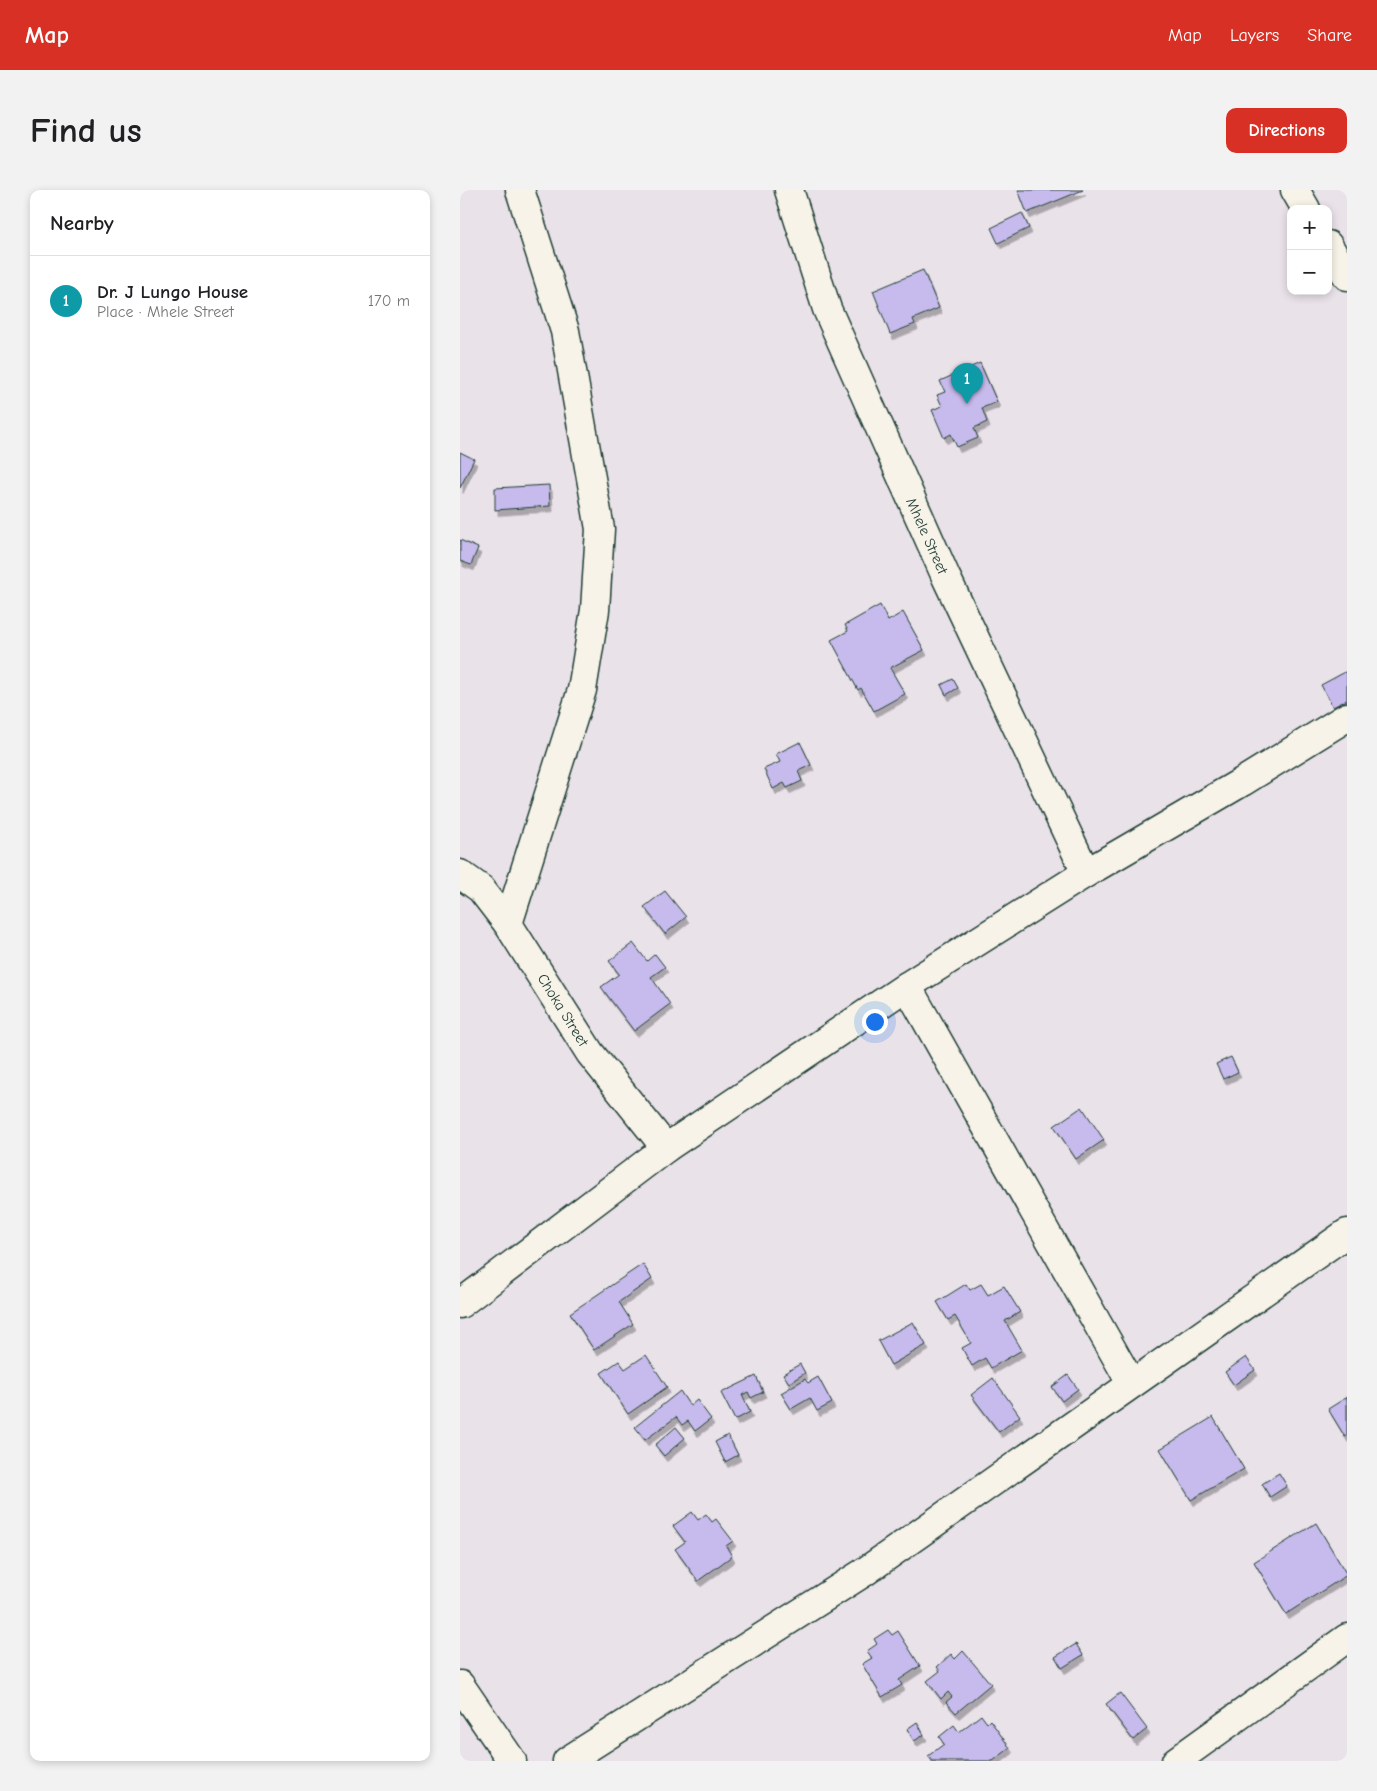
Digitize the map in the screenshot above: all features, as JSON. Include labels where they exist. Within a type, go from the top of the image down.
[{"type":"street","points":[[508,924],[582,690],[595,610],[600,529],[565,331],[520,190]]},
{"type":"street","name":"Mhele Street","points":[[789,190],[827,309],[946,578],[1086,873]]},
{"type":"street","points":[[1294,190],[1303,205]]},
{"type":"street","points":[[1331,250],[1347,276]]},
{"type":"street","points":[[460,1304],[666,1148],[907,986],[1086,873],[1242,782],[1347,717]]},
{"type":"street","name":"Choka Street","points":[[460,874],[481,889],[508,924],[590,1053],[666,1148]]},
{"type":"street","points":[[907,986],[1131,1383]]},
{"type":"street","points":[[568,1761],[863,1573],[1347,1233]]},
{"type":"street","points":[[1176,1761],[1347,1638]]},
{"type":"street","points":[[460,1685],[512,1761]]},
{"type":"building","points":[[1018,190],[1083,190],[1027,213]]},
{"type":"building","points":[[1022,213],[1029,228],[998,243],[991,228]]},
{"type":"building","points":[[923,270],[939,308],[913,319],[915,324],[890,334],[873,291]]},
{"type":"building","points":[[980,363],[997,402],[982,408],[987,422],[974,428],[978,438],[957,447],[951,434],[944,438],[932,410],[942,406],[937,395],[945,392],[940,381]]},
{"type":"building","points":[[460,452],[474,459],[460,488]]},
{"type":"building","points":[[549,485],[550,506],[495,510],[495,488]]},
{"type":"building","points":[[460,540],[478,548],[471,565],[460,561]]},
{"type":"building","points":[[880,605],[888,621],[903,612],[924,650],[890,668],[905,694],[874,711],[861,688],[858,690],[831,640],[848,631],[845,625]]},
{"type":"building","points":[[1347,671],[1347,700],[1333,707],[1321,685]]},
{"type":"building","points":[[953,679],[958,688],[946,695],[941,685]]},
{"type":"building","points":[[800,742],[811,765],[798,771],[802,781],[787,788],[784,783],[773,789],[764,769],[780,762],[776,754]]},
{"type":"building","points":[[665,891],[686,917],[665,934],[644,907]]},
{"type":"building","points":[[633,943],[647,961],[655,954],[665,967],[651,977],[670,1004],[634,1031],[601,987],[619,974],[609,961]]},
{"type":"building","points":[[1231,1057],[1238,1072],[1223,1079],[1216,1064]]},
{"type":"building","points":[[1082,1107],[1104,1140],[1076,1159],[1054,1126]]},
{"type":"building","points":[[643,1264],[652,1279],[619,1302],[633,1324],[594,1350],[570,1313]]},
{"type":"building","points":[[966,1284],[970,1290],[981,1284],[988,1295],[1004,1286],[1020,1312],[1005,1321],[1022,1350],[991,1368],[985,1358],[972,1366],[962,1348],[971,1343],[955,1316],[948,1320],[937,1302]]},
{"type":"building","points":[[913,1322],[926,1345],[891,1365],[878,1341]]},
{"type":"building","points":[[646,1355],[667,1387],[628,1414],[601,1373],[619,1361],[625,1369]]},
{"type":"building","points":[[1246,1357],[1255,1370],[1234,1385],[1225,1372]]},
{"type":"building","points":[[800,1364],[805,1373],[789,1383],[783,1374]]},
{"type":"building","points":[[1068,1375],[1078,1389],[1062,1401],[1052,1387]]},
{"type":"building","points":[[756,1376],[763,1392],[751,1398],[748,1392],[742,1395],[750,1412],[735,1420],[721,1393]]},
{"type":"building","points":[[818,1377],[832,1403],[817,1411],[810,1398],[791,1409],[781,1393],[805,1379],[808,1383]]},
{"type":"building","points":[[993,1378],[1020,1416],[999,1432],[971,1395]]},
{"type":"building","points":[[680,1391],[690,1406],[697,1400],[711,1419],[695,1431],[688,1421],[682,1425],[676,1417],[645,1440],[635,1427]]},
{"type":"building","points":[[1347,1397],[1347,1436],[1345,1437],[1328,1409]]},
{"type":"building","points":[[1213,1417],[1244,1469],[1191,1500],[1160,1449]]},
{"type":"building","points":[[676,1427],[685,1438],[664,1456],[655,1445]]},
{"type":"building","points":[[728,1435],[738,1455],[725,1462],[715,1442]]},
{"type":"building","points":[[1279,1473],[1287,1486],[1270,1497],[1262,1484]]},
{"type":"building","points":[[692,1512],[698,1520],[706,1514],[712,1522],[716,1519],[733,1541],[726,1546],[732,1556],[698,1581],[675,1549],[685,1542],[673,1526]]},
{"type":"building","points":[[1316,1523],[1347,1575],[1286,1614],[1254,1562]]},
{"type":"building","points":[[888,1630],[892,1635],[898,1631],[920,1666],[899,1680],[902,1685],[882,1697],[862,1664],[872,1658],[867,1651],[877,1644],[874,1639]]},
{"type":"building","points":[[1076,1644],[1083,1655],[1062,1668],[1055,1657]]},
{"type":"building","points":[[963,1651],[991,1684],[956,1713],[946,1702],[952,1697],[948,1692],[941,1699],[927,1681],[940,1671],[937,1667],[951,1654],[955,1659]]},
{"type":"building","points":[[1120,1693],[1147,1729],[1133,1740],[1106,1704]]},
{"type":"building","points":[[981,1715],[987,1723],[990,1720],[1010,1748],[993,1761],[932,1761],[928,1756],[944,1744],[939,1737],[954,1725],[959,1732]]},
{"type":"building","points":[[917,1722],[924,1735],[914,1741],[907,1729]]},
{"type":"place","name":"Dr. J Lungo House","points":[[967,404]]}]
